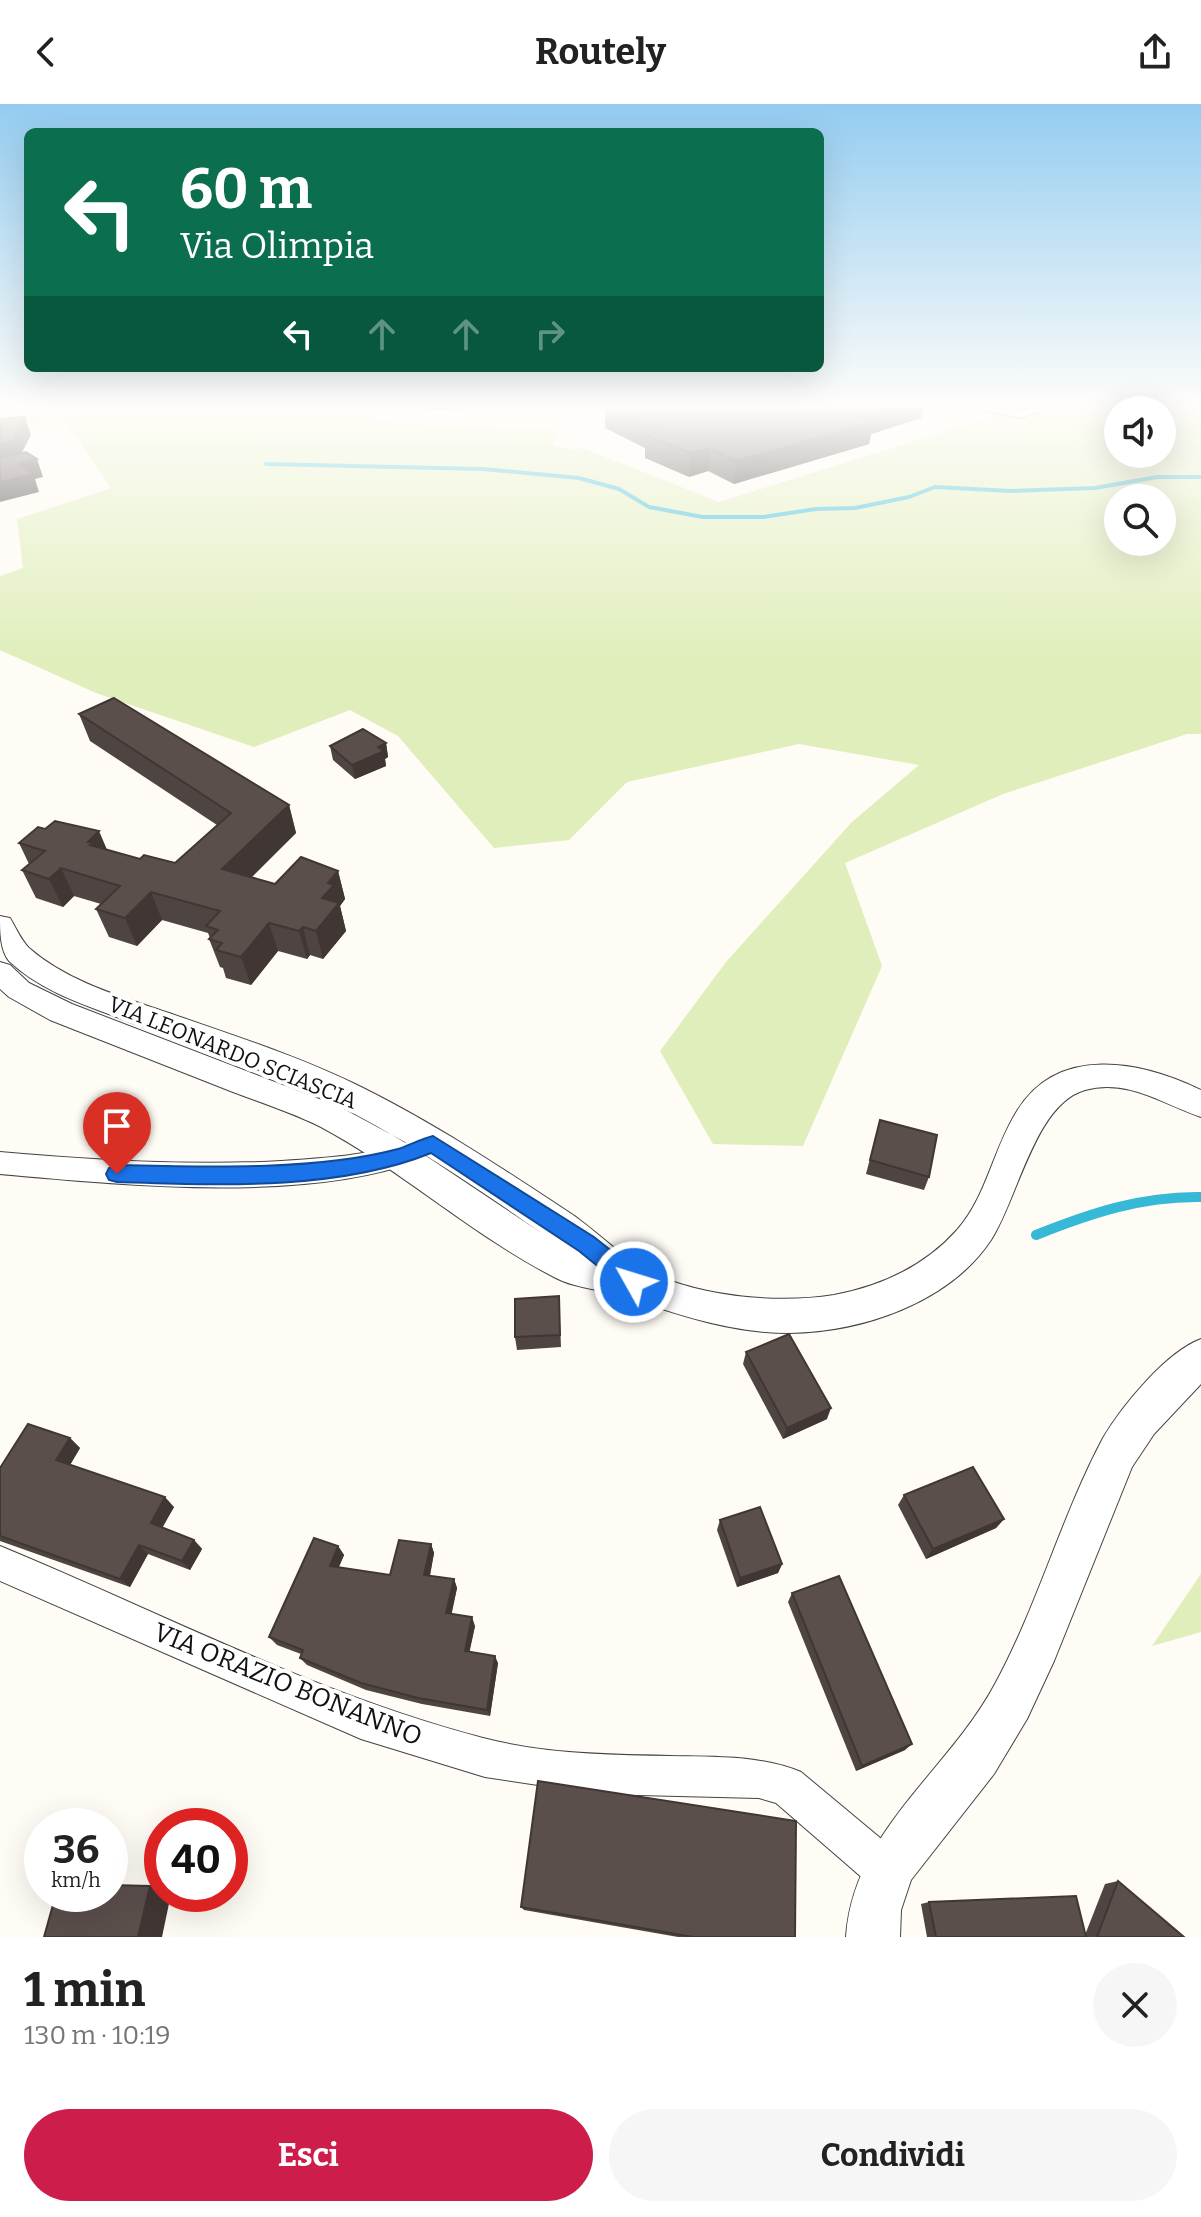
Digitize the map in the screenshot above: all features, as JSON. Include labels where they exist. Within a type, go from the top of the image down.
[{"type":"street","name":"VIA LEONARDO SCIASCIA","points":[[0,925],[17,953],[43,974],[144,1030]]},
{"type":"street","name":"VIA LEONARDO SCIASCIA","points":[[0,972],[19,990],[61,1012],[144,1030],[230,1062],[350,1096],[433,1144],[587,1244],[634,1282]]},
{"type":"street","name":"VIA LEONARDO SCIASCIA","points":[[230,1062],[400,1157],[529,1244],[569,1267],[634,1282],[698,1305],[764,1316],[802,1316],[871,1302],[927,1277],[951,1260],[985,1219],[1029,1118],[1039,1103],[1069,1081],[1112,1074],[1164,1087],[1201,1104]]},
{"type":"street","points":[[0,1163],[117,1174],[207,1176],[336,1168],[400,1157],[433,1144]]},
{"type":"street","points":[[873,1937],[875,1903],[888,1872],[906,1842],[979,1755],[1023,1679],[1111,1465],[1125,1439],[1201,1357]]},
{"type":"street","name":"VIA ORAZIO BONANNO","points":[[0,1563],[361,1720],[485,1758],[598,1774],[759,1778],[787,1786],[888,1872]]},
{"type":"green space","points":[[100,492],[693,492],[719,502],[753,492],[1104,492],[1104,556],[1176,556],[1176,492],[1201,492],[1201,734],[1187,734],[1003,794],[845,863],[882,966],[803,1146],[713,1144],[660,1051],[726,962],[852,822],[919,765],[799,744],[627,782],[569,840],[494,848],[398,736],[350,710],[254,747],[96,693],[0,650],[0,576],[23,568],[17,519]]},
{"type":"green space","points":[[1201,1574],[1201,1632],[1152,1646]]},
{"type":"building","points":[[114,698],[289,805],[222,869],[275,884],[301,857],[338,871],[328,883],[334,885],[322,898],[339,903],[316,931],[303,927],[299,931],[269,923],[241,957],[216,950],[222,943],[209,939],[218,930],[206,926],[220,911],[151,892],[125,918],[96,909],[120,886],[61,868],[49,879],[22,870],[45,851],[19,843],[38,827],[45,829],[55,821],[99,831],[88,842],[93,843],[90,845],[140,859],[144,855],[175,863],[231,813],[79,714]]},
{"type":"building","points":[[363,729],[386,743],[378,747],[384,751],[352,765],[330,746]]},
{"type":"building","points":[[880,1120],[937,1135],[929,1177],[870,1160]]},
{"type":"building","points":[[559,1296],[560,1335],[515,1337],[515,1299]]},
{"type":"building","points":[[789,1334],[831,1408],[787,1428],[746,1352]]},
{"type":"building","points":[[28,1424],[70,1438],[56,1460],[165,1497],[151,1523],[194,1540],[182,1561],[139,1545],[120,1579],[0,1536],[0,1468]]},
{"type":"building","points":[[973,1467],[1004,1519],[933,1549],[904,1495]]},
{"type":"building","points":[[760,1507],[782,1564],[740,1578],[720,1520]]},
{"type":"building","points":[[314,1538],[338,1546],[330,1566],[390,1575],[399,1540],[431,1544],[424,1575],[454,1579],[446,1613],[472,1617],[465,1651],[495,1656],[487,1710],[418,1698],[361,1683],[300,1658],[303,1650],[269,1637]]},
{"type":"building","points":[[839,1576],[912,1744],[862,1766],[792,1593]]},
{"type":"building","points":[[538,1781],[796,1821],[795,1937],[693,1937],[521,1907]]},
{"type":"building","points":[[1118,1881],[1184,1937],[1097,1937]]},
{"type":"building","points":[[128,1885],[144,1886],[144,1912],[138,1937],[44,1937],[51,1912],[128,1912]]},
{"type":"building","points":[[1076,1896],[1086,1937],[936,1937],[929,1902]]},
{"type":"waterway","points":[[623,492],[649,507],[703,517],[763,517],[816,509],[855,508],[923,492]]},
{"type":"waterway","points":[[1036,1235],[1117,1207],[1158,1199],[1201,1197]]},
{"type":"route","points":[[117,1174],[207,1176],[336,1168],[400,1157],[433,1144],[587,1244],[634,1282]]}]
